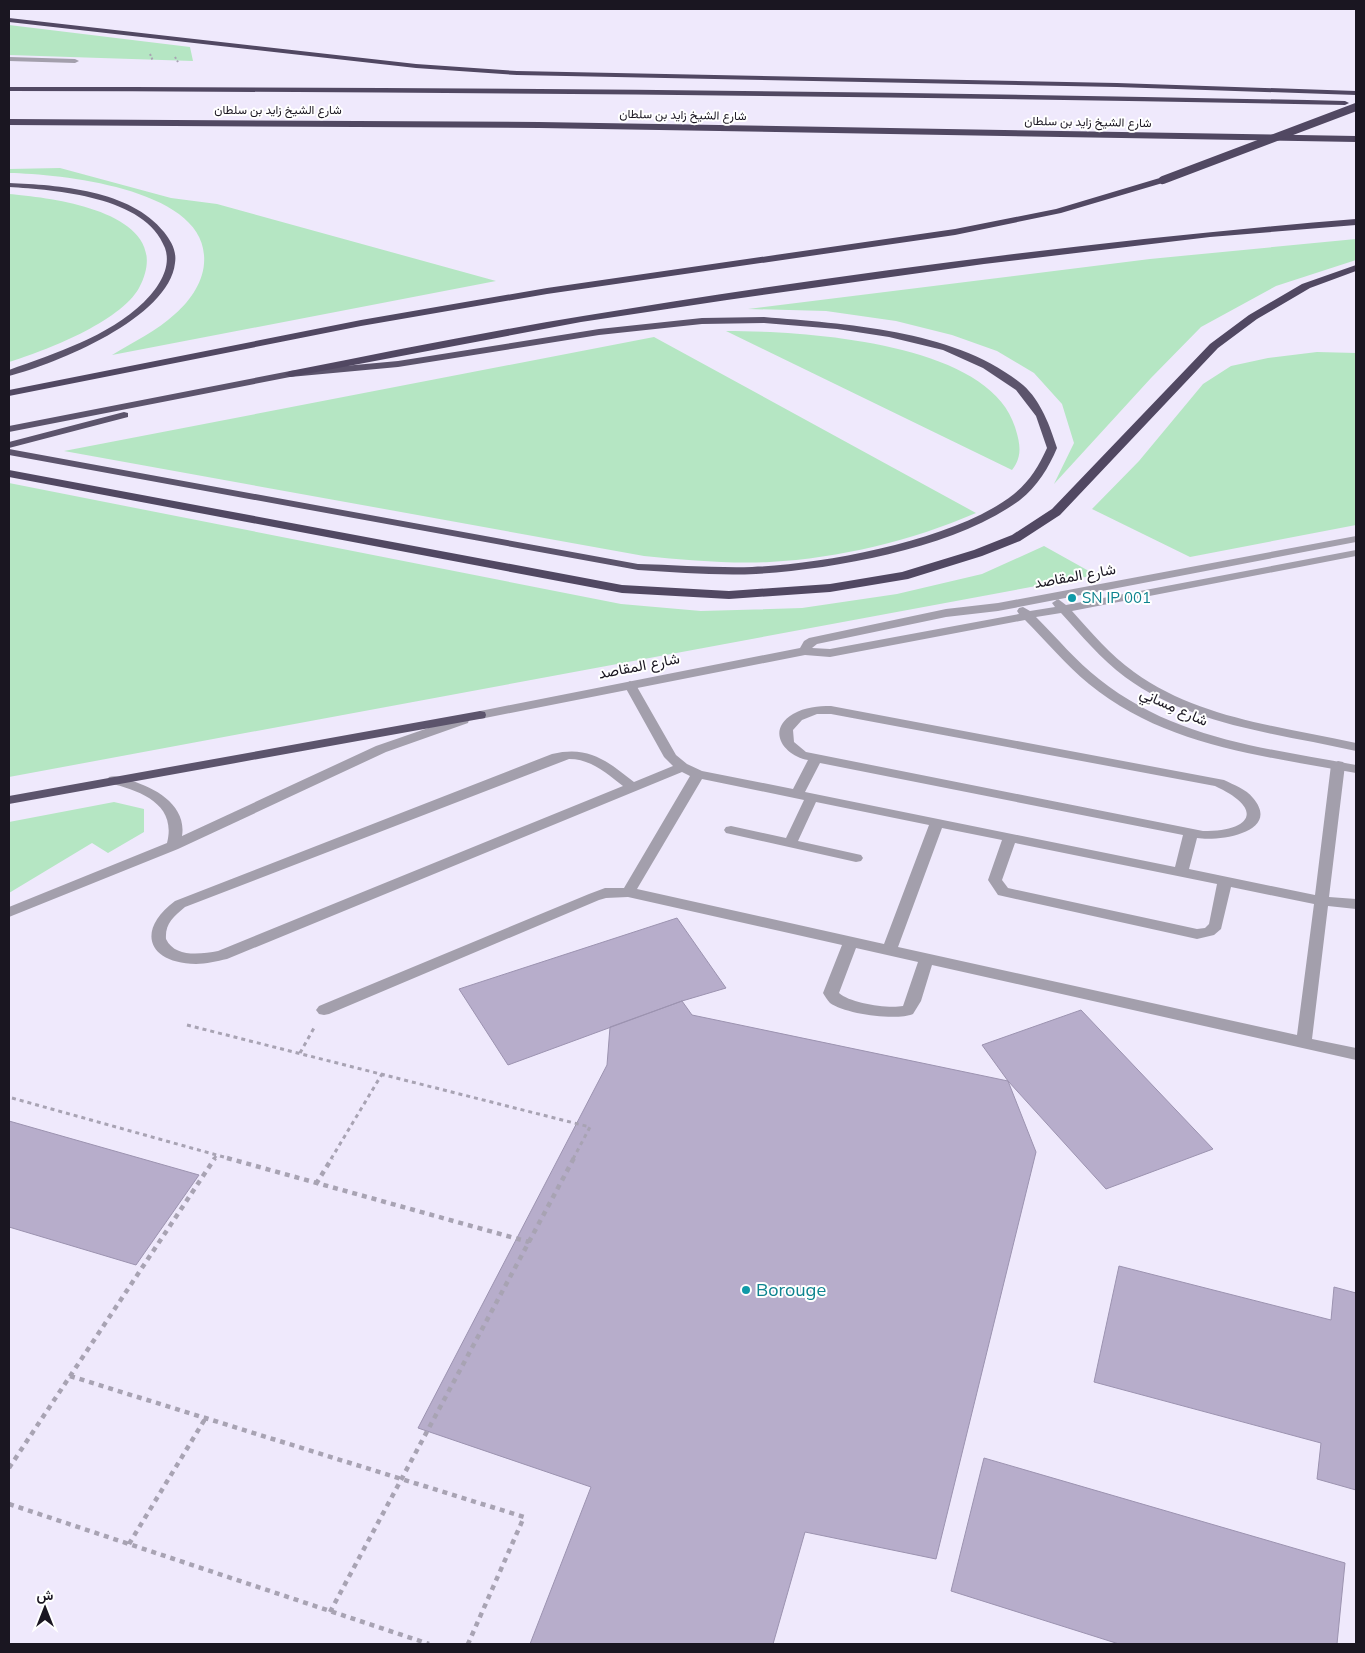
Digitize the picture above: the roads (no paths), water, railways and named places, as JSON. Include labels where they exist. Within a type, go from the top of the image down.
[{"type":"highway","points":[[9,20],[312,55],[500,72],[1098,85],[1356,93]]},
{"type":"highway","name":"شارع الشيخ زايد بن سلطان","points":[[9,89],[512,90],[1084,97],[1356,105]]},
{"type":"highway","points":[[9,393],[361,322],[547,292],[955,232],[1058,211],[1162,180],[1356,105]]},
{"type":"highway","name":"شارع الشيخ زايد بن سلطان","points":[[9,122],[538,125],[1356,139]]},
{"type":"highway","points":[[9,185],[49,188],[88,195],[118,204],[142,215],[158,229],[171,247],[171,266],[160,289],[141,309],[118,325],[84,344],[9,373]]},
{"type":"highway","points":[[9,429],[581,319],[984,261],[1200,235],[1356,222]]},
{"type":"highway","points":[[9,474],[622,590],[729,595],[830,588],[904,576],[978,553],[1016,538],[1056,512],[1075,494],[1214,346],[1253,317],[1306,286],[1356,268]]},
{"type":"highway","points":[[9,452],[638,568],[706,570],[771,569],[824,562],[878,551],[942,534],[982,518],[1016,497],[1037,477],[1052,448],[1041,416],[1020,388],[986,366],[946,348],[889,334],[837,326],[764,320],[702,321],[600,332],[398,364],[290,374]]},
{"type":"highway","points":[[9,444],[123,415],[184,394]]},
{"type":"highway","points":[[9,800],[480,715]]},
{"type":"street","points":[[9,59],[75,61]]},
{"type":"street","name":"شارع المقاصد","points":[[804,651],[808,644],[819,639],[946,613],[1015,604],[1356,539]]},
{"type":"street","name":"شارع المقاصد","points":[[9,912],[173,846],[381,749],[480,715],[804,651],[830,653],[1127,595],[1356,553]]},
{"type":"street","name":"شارع مِسانِي","points":[[1052,597],[1112,660],[1130,675],[1177,702],[1208,715],[1250,726],[1356,747]]},
{"type":"street","name":"شارع مِسانِي","points":[[1015,604],[1093,681],[1114,697],[1153,718],[1196,736],[1229,746],[1356,769]]},
{"type":"street","points":[[630,685],[671,757],[682,767],[698,774],[1225,882],[1322,901],[1356,904]]},
{"type":"street","points":[[830,710],[1218,782],[1241,793],[1249,800],[1254,816],[1250,824],[1242,830],[1218,836],[816,758],[802,756],[794,750],[788,744],[785,731],[795,718],[805,713],[830,710]]},
{"type":"street","points":[[633,787],[593,758],[575,754],[557,757],[180,904],[162,919],[158,928],[157,938],[169,953],[180,957],[193,959],[222,955],[682,767]]},
{"type":"street","points":[[797,794],[816,758]]},
{"type":"street","points":[[1304,1043],[1338,765]]},
{"type":"street","points":[[628,892],[698,774]]},
{"type":"street","points":[[114,780],[138,786],[158,796],[170,811],[176,828],[173,846]]},
{"type":"street","points":[[790,843],[812,797]]},
{"type":"street","points":[[890,950],[937,823]]},
{"type":"street","points":[[731,830],[856,858]]},
{"type":"street","points":[[1181,872],[1191,832]]},
{"type":"street","points":[[1010,838],[996,880],[996,884],[1003,892],[1188,932],[1204,934],[1214,930],[1225,882]]},
{"type":"street","points":[[324,1010],[594,897],[605,893],[628,892],[1356,1054]]},
{"type":"street","points":[[851,941],[833,988],[833,997],[843,1002],[891,1013],[904,1012],[911,1007],[928,958]]},
{"type":"place","name":"SN IP 001","points":[[1072,598]]},
{"type":"place","name":"Borouge","points":[[746,1290]]}]
